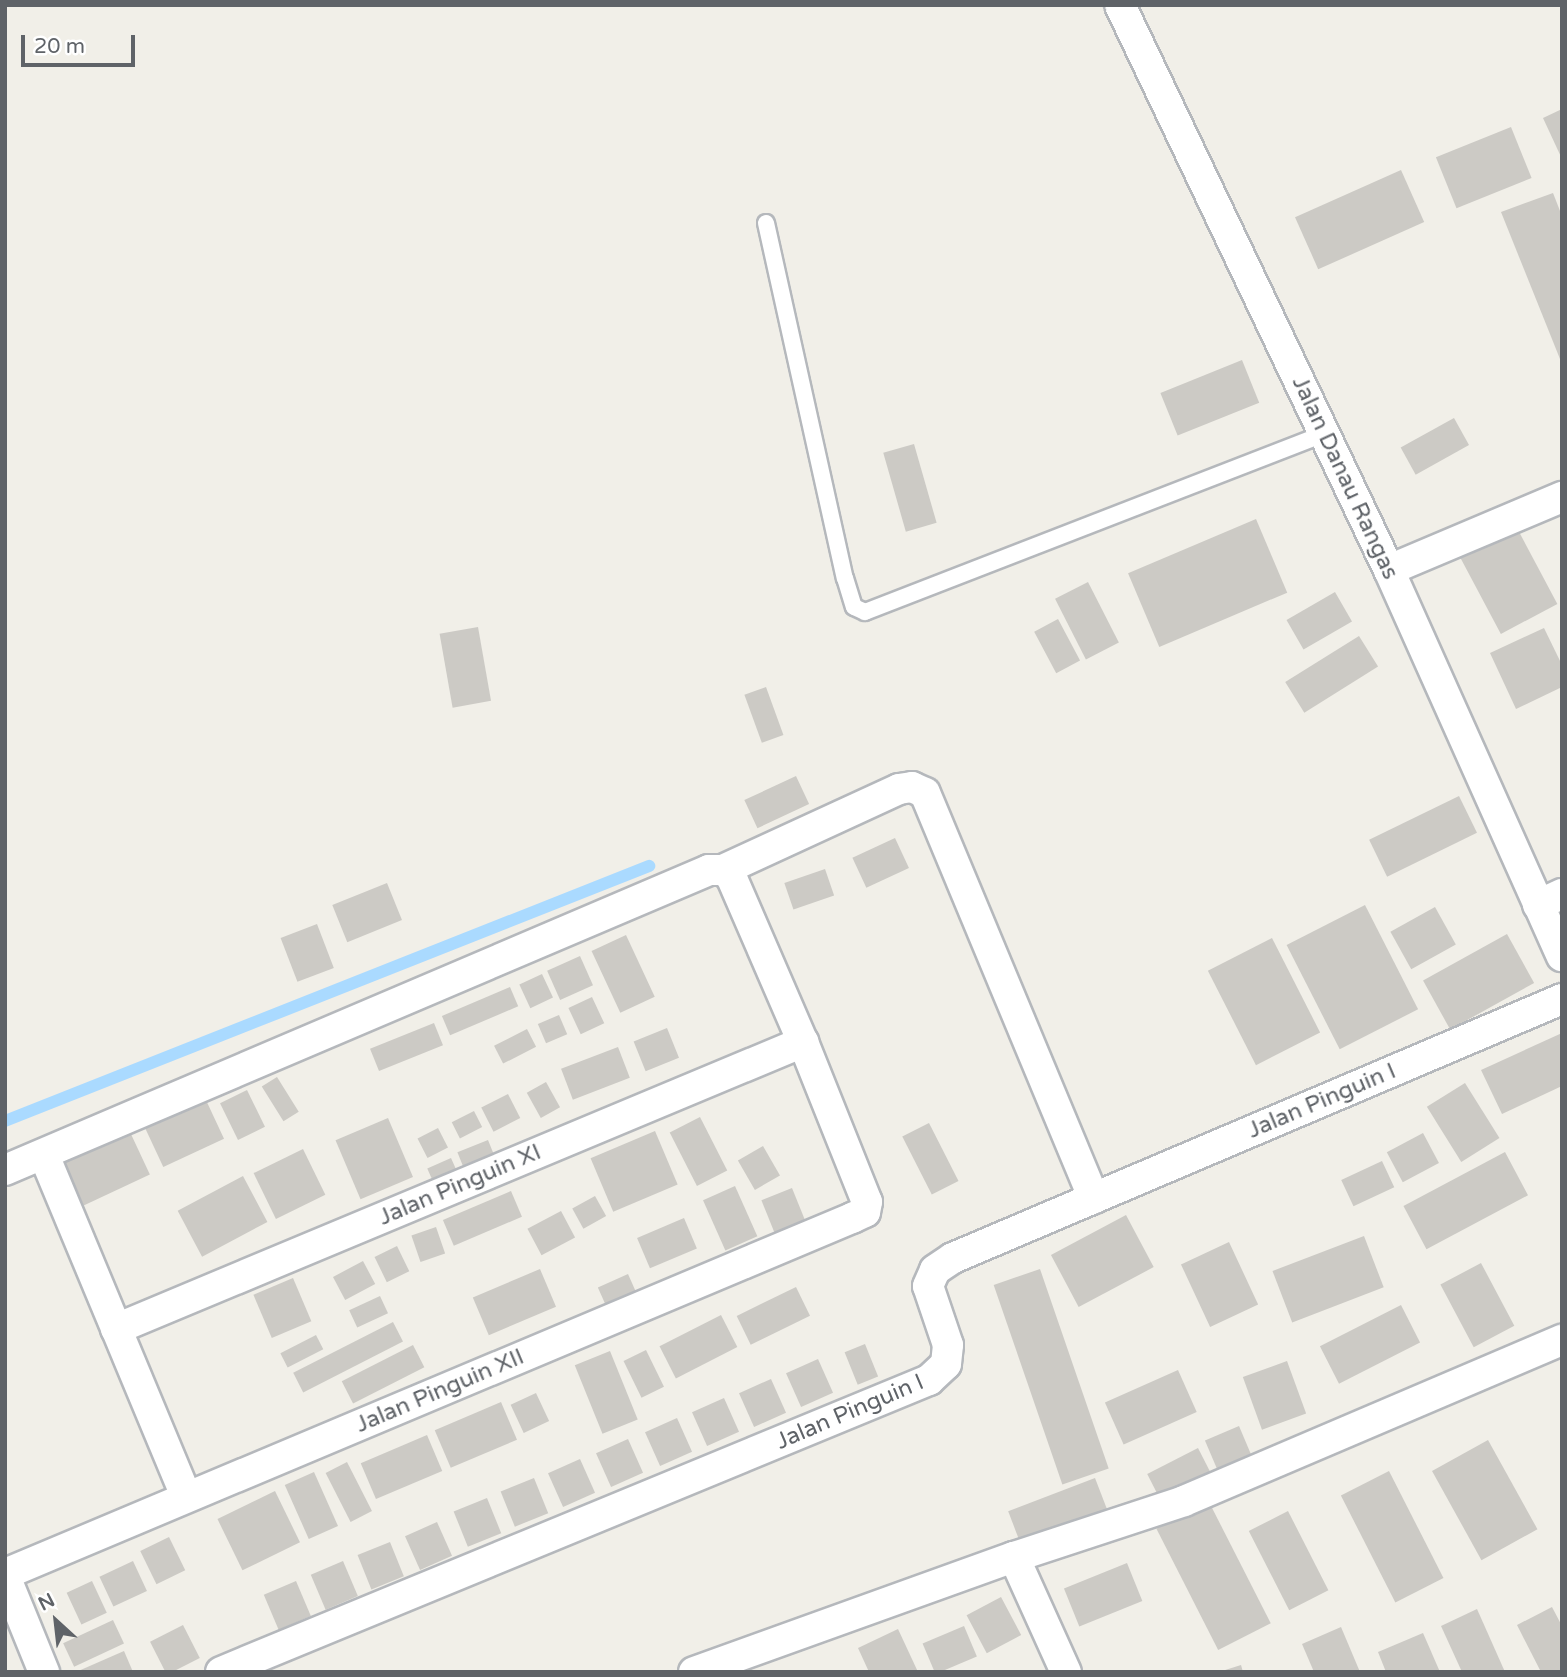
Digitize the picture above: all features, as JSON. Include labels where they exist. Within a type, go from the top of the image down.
[{"type":"street","name":"Jalan Danau Rangas","points":[[1120,5],[1389,570],[1550,899],[1562,956]]},
{"type":"street","points":[[1389,570],[1562,497]]},
{"type":"street","points":[[5,1170],[709,870],[723,870],[899,789],[912,787],[925,793],[1094,1198]]},
{"type":"street","points":[[723,870],[731,876],[803,1042]]},
{"type":"street","name":"Jalan Pinguin I","points":[[220,1672],[258,1665],[929,1380],[946,1364],[948,1345],[928,1286],[934,1270],[953,1258],[1562,999]]},
{"type":"street","name":"Jalan Pinguin XII","points":[[5,1575],[865,1212],[867,1202],[803,1042]]},
{"type":"street","name":"Jalan Pinguin XI","points":[[116,1329],[803,1042]]},
{"type":"street","points":[[44,1154],[187,1496]]},
{"type":"street","points":[[694,1672],[1014,1557],[1184,1502],[1562,1340]]},
{"type":"street","points":[[1014,1557],[1066,1672]]},
{"type":"street","points":[[5,1575],[44,1672]]},
{"type":"lane","points":[[766,223],[845,578],[854,607],[865,612],[1325,434]]},
{"type":"building","points":[[1562,109],[1562,159],[1543,118]]},
{"type":"building","points":[[1511,127],[1532,178],[1457,208],[1436,157]]},
{"type":"building","points":[[1401,170],[1424,222],[1318,269],[1295,217]]},
{"type":"building","points":[[1553,193],[1562,216],[1562,364],[1501,212]]},
{"type":"building","points":[[1242,360],[1259,403],[1178,436],[1160,393]]},
{"type":"building","points":[[1454,418],[1469,445],[1416,475],[1401,448]]},
{"type":"building","points":[[914,444],[937,523],[906,532],[883,453]]},
{"type":"building","points":[[1256,519],[1287,593],[1159,647],[1128,573]]},
{"type":"building","points":[[1517,528],[1557,604],[1501,634],[1460,558]]},
{"type":"building","points":[[1088,582],[1119,643],[1086,659],[1055,599]]},
{"type":"building","points":[[1335,592],[1352,621],[1304,649],[1287,620]]},
{"type":"building","points":[[1058,619],[1080,660],[1056,673],[1034,632]]},
{"type":"building","points":[[478,627],[491,701],[453,708],[440,634]]},
{"type":"building","points":[[1544,628],[1562,665],[1562,687],[1516,709],[1490,653]]},
{"type":"building","points":[[1359,636],[1378,667],[1304,713],[1285,682]]},
{"type":"building","points":[[766,687],[783,735],[762,743],[744,695]]},
{"type":"building","points":[[796,776],[809,804],[757,828],[744,800]]},
{"type":"building","points":[[1459,796],[1477,833],[1387,877],[1369,840]]},
{"type":"building","points":[[895,838],[909,868],[866,888],[852,858]]},
{"type":"building","points":[[825,869],[834,895],[793,909],[784,883]]},
{"type":"building","points":[[387,883],[402,920],[347,942],[332,905]]},
{"type":"building","points":[[1365,905],[1418,1009],[1340,1049],[1287,945]]},
{"type":"building","points":[[1435,907],[1456,945],[1411,969],[1390,932]]},
{"type":"building","points":[[317,924],[334,968],[297,982],[281,938]]},
{"type":"building","points":[[1507,934],[1534,983],[1450,1030],[1423,981]]},
{"type":"building","points":[[626,935],[655,997],[620,1013],[592,951]]},
{"type":"building","points":[[1272,938],[1320,1032],[1256,1065],[1208,971]]},
{"type":"building","points":[[580,956],[593,985],[560,1000],[547,971]]},
{"type":"building","points":[[542,974],[553,998],[530,1008],[519,985]]},
{"type":"building","points":[[510,987],[518,1006],[450,1035],[442,1016]]},
{"type":"building","points":[[592,997],[604,1023],[581,1034],[568,1008]]},
{"type":"building","points":[[559,1015],[567,1034],[546,1043],[538,1024]]},
{"type":"building","points":[[434,1023],[443,1045],[379,1071],[370,1049]]},
{"type":"building","points":[[667,1028],[679,1058],[646,1071],[634,1041]]},
{"type":"building","points":[[527,1029],[536,1047],[503,1064],[494,1046]]},
{"type":"building","points":[[1562,1033],[1562,1086],[1502,1114],[1481,1070]]},
{"type":"building","points":[[618,1047],[630,1078],[573,1100],[561,1069]]},
{"type":"building","points":[[277,1077],[299,1112],[283,1121],[262,1087]]},
{"type":"building","points":[[546,1082],[560,1107],[541,1118],[527,1093]]},
{"type":"building","points":[[1465,1083],[1499,1138],[1461,1162],[1427,1107]]},
{"type":"building","points":[[247,1090],[265,1127],[238,1140],[220,1103]]},
{"type":"building","points":[[508,1094],[520,1118],[494,1132],[481,1108]]},
{"type":"building","points":[[205,1098],[224,1139],[163,1167],[144,1126]]},
{"type":"building","points":[[474,1111],[482,1127],[460,1138],[452,1122]]},
{"type":"building","points":[[700,1117],[727,1170],[697,1186],[670,1132]]},
{"type":"building","points":[[388,1118],[413,1177],[361,1199],[336,1140]]},
{"type":"building","points":[[929,1123],[959,1181],[932,1195],[902,1137]]},
{"type":"building","points":[[438,1128],[448,1148],[427,1158],[418,1138]]},
{"type":"building","points":[[655,1131],[678,1184],[613,1212],[591,1158]]},
{"type":"building","points":[[130,1132],[150,1175],[84,1205],[64,1163]]},
{"type":"building","points":[[1423,1133],[1439,1163],[1403,1182],[1387,1152]]},
{"type":"building","points":[[488,1140],[495,1157],[464,1169],[457,1152]]},
{"type":"building","points":[[763,1146],[780,1175],[755,1190],[738,1160]]},
{"type":"building","points":[[303,1149],[325,1195],[276,1219],[254,1173]]},
{"type":"building","points":[[1505,1152],[1528,1195],[1426,1249],[1403,1206]]},
{"type":"building","points":[[451,1158],[458,1174],[434,1184],[427,1169]]},
{"type":"building","points":[[1382,1161],[1394,1187],[1353,1206],[1341,1180]]},
{"type":"building","points":[[243,1176],[267,1222],[202,1257],[178,1211]]},
{"type":"building","points":[[735,1186],[757,1236],[725,1250],[703,1200]]},
{"type":"building","points":[[792,1188],[806,1223],[776,1236],[761,1200]]},
{"type":"building","points":[[511,1191],[522,1217],[454,1246],[443,1220]]},
{"type":"building","points":[[595,1196],[606,1216],[583,1229],[572,1209]]},
{"type":"building","points":[[561,1211],[575,1237],[542,1255],[527,1229]]},
{"type":"building","points":[[1126,1215],[1154,1267],[1079,1307],[1051,1255]]},
{"type":"building","points":[[684,1218],[697,1248],[650,1268],[637,1238]]},
{"type":"building","points":[[436,1227],[445,1253],[421,1262],[411,1235]]},
{"type":"building","points":[[1364,1236],[1384,1287],[1292,1322],[1273,1271]]},
{"type":"building","points":[[1229,1242],[1258,1305],[1210,1327],[1181,1264]]},
{"type":"building","points":[[397,1246],[409,1271],[387,1282],[375,1257]]},
{"type":"building","points":[[363,1261],[375,1284],[345,1300],[333,1277]]},
{"type":"building","points":[[1481,1263],[1514,1326],[1474,1347],[1440,1285]]},
{"type":"building","points":[[540,1269],[556,1307],[489,1335],[473,1298]]},
{"type":"building","points":[[1040,1269],[1109,1469],[1062,1484],[994,1285]]},
{"type":"building","points":[[628,1274],[639,1299],[609,1312],[598,1287]]},
{"type":"building","points":[[293,1278],[311,1321],[272,1338],[253,1295]]},
{"type":"building","points":[[796,1287],[810,1316],[751,1345],[737,1316]]},
{"type":"building","points":[[380,1296],[388,1313],[357,1328],[349,1310]]},
{"type":"building","points":[[1401,1305],[1420,1342],[1339,1384],[1320,1346]]},
{"type":"building","points":[[721,1315],[737,1347],[676,1378],[660,1346]]},
{"type":"building","points":[[393,1322],[403,1342],[303,1392],[293,1373]]},
{"type":"building","points":[[316,1335],[323,1349],[288,1367],[280,1353]]},
{"type":"building","points":[[865,1344],[878,1376],[858,1385],[845,1352]]},
{"type":"building","points":[[413,1345],[424,1367],[353,1404],[342,1381]]},
{"type":"building","points":[[646,1350],[664,1387],[642,1398],[624,1361]]},
{"type":"building","points":[[610,1351],[638,1420],[602,1434],[575,1365]]},
{"type":"building","points":[[818,1359],[833,1393],[801,1407],[786,1373]]},
{"type":"building","points":[[1287,1361],[1306,1414],[1262,1430],[1243,1377]]},
{"type":"building","points":[[1178,1370],[1197,1412],[1124,1445],[1105,1403]]},
{"type":"building","points":[[771,1379],[786,1413],[754,1427],[739,1393]]},
{"type":"building","points":[[536,1393],[549,1421],[524,1433],[511,1405]]},
{"type":"building","points":[[724,1398],[739,1432],[707,1446],[692,1412]]},
{"type":"building","points":[[501,1402],[517,1440],[451,1468],[435,1430]]},
{"type":"building","points":[[677,1418],[692,1452],[660,1466],[645,1432]]},
{"type":"building","points":[[1239,1426],[1254,1462],[1220,1476],[1205,1440]]},
{"type":"building","points":[[427,1435],[442,1471],[376,1499],[361,1463]]},
{"type":"building","points":[[628,1439],[643,1473],[611,1487],[596,1453]]},
{"type":"building","points":[[1488,1440],[1537,1529],[1481,1560],[1432,1471]]},
{"type":"building","points":[[1198,1448],[1214,1480],[1164,1506],[1147,1474]]},
{"type":"building","points":[[580,1459],[595,1493],[563,1507],[548,1473]]},
{"type":"building","points":[[347,1462],[372,1511],[351,1522],[326,1473]]},
{"type":"building","points":[[1389,1471],[1443,1578],[1395,1602],[1341,1496]]},
{"type":"building","points":[[314,1472],[338,1526],[309,1539],[285,1485]]},
{"type":"building","points":[[534,1478],[548,1513],[515,1527],[501,1491]]},
{"type":"building","points":[[1095,1478],[1108,1512],[1021,1545],[1008,1511]]},
{"type":"building","points":[[275,1491],[300,1542],[242,1570],[217,1519]]},
{"type":"building","points":[[487,1498],[501,1533],[468,1547],[454,1511]]},
{"type":"building","points":[[1209,1502],[1271,1623],[1218,1650],[1156,1529]]},
{"type":"building","points":[[1288,1511],[1328,1590],[1289,1610],[1249,1531]]},
{"type":"building","points":[[437,1522],[452,1556],[420,1570],[405,1536]]},
{"type":"building","points":[[169,1537],[185,1570],[156,1584],[140,1551]]},
{"type":"building","points":[[390,1542],[404,1576],[371,1589],[358,1555]]},
{"type":"building","points":[[133,1561],[147,1591],[113,1607],[99,1577]]},
{"type":"building","points":[[343,1561],[358,1596],[326,1610],[311,1575]]},
{"type":"building","points":[[1127,1563],[1142,1601],[1079,1626],[1064,1588]]},
{"type":"building","points":[[92,1581],[107,1613],[81,1625],[67,1593]]},
{"type":"building","points":[[296,1581],[311,1616],[279,1630],[264,1595]]},
{"type":"building","points":[[1001,1597],[1021,1635],[987,1653],[967,1615]]},
{"type":"building","points":[[1552,1607],[1562,1626],[1562,1672],[1541,1672],[1517,1625]]},
{"type":"building","points":[[1477,1609],[1505,1672],[1462,1672],[1441,1626]]},
{"type":"building","points":[[113,1620],[124,1644],[74,1667],[63,1643]]},
{"type":"building","points":[[183,1625],[200,1658],[172,1672],[165,1672],[150,1642]]},
{"type":"building","points":[[964,1626],[977,1656],[935,1672],[923,1644]]},
{"type":"building","points":[[1341,1627],[1360,1672],[1314,1672],[1302,1644]]},
{"type":"building","points":[[898,1629],[918,1672],[869,1672],[858,1648]]},
{"type":"building","points":[[1423,1633],[1440,1672],[1386,1672],[1378,1652]]},
{"type":"building","points":[[124,1651],[133,1672],[76,1672]]},
{"type":"building","points":[[1241,1665],[1243,1672],[1222,1672],[1222,1671]]},
{"type":"waterway","points":[[5,1121],[649,866]]}]
